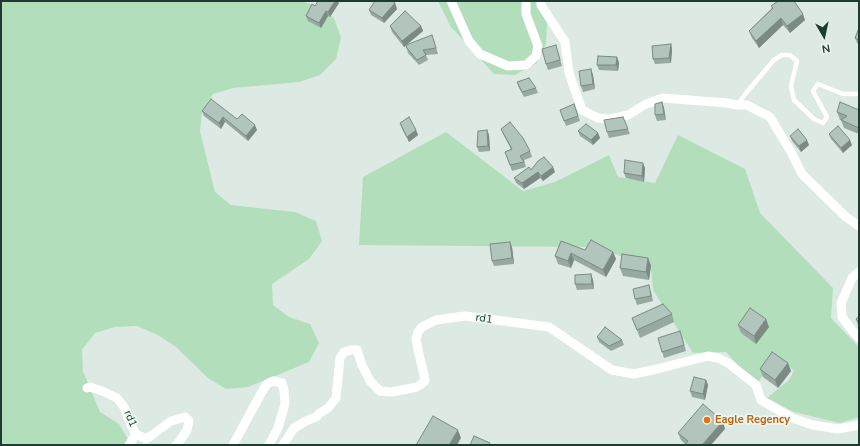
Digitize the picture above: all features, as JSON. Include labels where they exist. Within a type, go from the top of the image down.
[{"type":"street","points":[[451,1],[469,41],[480,54],[508,66],[526,65],[536,56],[538,46],[526,14],[526,1]]},
{"type":"street","points":[[541,1],[541,5],[565,42],[569,73],[582,110],[598,118],[610,119],[628,115],[646,104],[663,98],[746,105],[770,117],[802,174],[846,218],[859,226]]},
{"type":"street","points":[[859,272],[852,278],[841,303],[842,317],[859,338]]},
{"type":"street","name":"rd1","points":[[283,445],[294,428],[306,420],[316,417],[328,408],[336,398],[340,358],[344,352],[357,350],[370,381],[380,391],[392,392],[417,387],[424,381],[416,339],[418,332],[422,327],[436,320],[465,316],[549,327],[612,370],[634,374],[708,356],[718,358],[728,363],[756,385],[761,400],[792,418],[813,425],[838,429],[859,425]]},
{"type":"street","points":[[233,445],[260,394],[267,384],[273,381],[282,383],[285,404],[278,428],[269,445]]},
{"type":"street","name":"rd1","points":[[87,388],[90,387],[117,398],[124,407],[136,434],[146,439],[171,421],[185,417],[189,421],[187,430],[176,445]]},
{"type":"street","points":[[129,445],[136,434]]},
{"type":"lane","points":[[737,105],[774,60],[782,55],[790,55],[797,61],[791,86],[794,100],[814,119],[823,123],[827,117],[814,91],[818,84],[843,94],[859,94]]},
{"type":"green space","points":[[1,1],[301,1],[317,6],[334,18],[341,38],[336,59],[320,75],[299,82],[233,88],[213,94],[202,112],[200,131],[215,192],[231,205],[295,212],[316,221],[322,241],[309,259],[272,284],[273,305],[289,317],[310,324],[319,343],[309,362],[248,387],[226,389],[208,378],[176,347],[158,335],[137,326],[115,327],[95,333],[82,350],[83,371],[100,412],[119,424],[129,441],[129,445],[1,445]]},
{"type":"green space","points":[[438,1],[544,1],[547,24],[546,44],[537,63],[515,75],[494,74],[451,27]]},
{"type":"green space","points":[[446,132],[523,191],[555,182],[609,155],[618,177],[655,183],[678,135],[745,169],[760,213],[833,288],[831,318],[859,347],[859,417],[840,423],[794,412],[767,398],[789,380],[794,371],[777,356],[756,385],[726,352],[693,353],[653,290],[651,266],[593,247],[359,245],[363,177]]},
{"type":"building","points":[[318,1],[335,1],[328,12],[326,11],[319,23],[306,16],[312,4],[315,6]]},
{"type":"building","points":[[375,1],[392,1],[395,3],[382,18],[369,10]]},
{"type":"building","points":[[778,1],[794,1],[803,14],[787,26],[781,18],[756,41],[749,31],[773,8],[771,6]]},
{"type":"building","points":[[405,11],[421,26],[402,41],[390,26]]},
{"type":"building","points":[[859,28],[859,40],[855,38]]},
{"type":"building","points":[[432,35],[436,48],[423,50],[426,55],[417,60],[406,45]]},
{"type":"building","points":[[671,44],[669,58],[653,59],[652,46]]},
{"type":"building","points":[[556,45],[560,60],[546,64],[542,49]]},
{"type":"building","points":[[598,56],[617,57],[616,65],[597,65]]},
{"type":"building","points":[[591,69],[593,84],[581,86],[579,71]]},
{"type":"building","points":[[529,78],[536,88],[522,92],[517,82]]},
{"type":"building","points":[[211,99],[237,119],[242,114],[255,125],[246,136],[223,117],[219,123],[202,111]]},
{"type":"building","points":[[662,102],[664,114],[655,115],[655,104]]},
{"type":"building","points":[[840,102],[859,110],[859,128],[841,120],[847,116],[837,112]]},
{"type":"building","points":[[574,104],[578,116],[564,121],[560,110]]},
{"type":"building","points":[[409,117],[416,130],[407,137],[400,123]]},
{"type":"building","points":[[623,117],[628,129],[607,132],[604,120]]},
{"type":"building","points":[[510,122],[523,138],[530,151],[520,156],[524,162],[510,165],[505,152],[512,149],[501,129]]},
{"type":"building","points":[[586,124],[598,133],[591,140],[578,131]]},
{"type":"building","points":[[838,126],[850,140],[841,148],[829,134]]},
{"type":"building","points":[[798,129],[807,140],[799,146],[790,136]]},
{"type":"building","points":[[487,130],[488,146],[477,147],[478,131]]},
{"type":"building","points":[[544,157],[553,167],[541,176],[538,172],[522,183],[514,178],[529,167],[531,170],[538,161]]},
{"type":"building","points":[[625,160],[643,163],[642,176],[624,173]]},
{"type":"building","points":[[591,240],[613,252],[603,270],[571,253],[568,261],[555,256],[561,241],[585,250]]},
{"type":"building","points":[[510,242],[512,258],[492,261],[490,244]]},
{"type":"building","points":[[622,254],[648,258],[646,272],[620,268]]},
{"type":"building","points":[[591,274],[592,284],[575,284],[575,275]]},
{"type":"building","points":[[649,285],[651,296],[635,299],[633,289]]},
{"type":"building","points":[[663,304],[672,314],[637,330],[632,318]]},
{"type":"building","points":[[750,308],[766,319],[754,336],[738,325]]},
{"type":"building","points":[[859,316],[859,323],[856,319]]},
{"type":"building","points":[[605,327],[622,340],[609,346],[597,337]]},
{"type":"building","points":[[680,331],[684,345],[662,352],[658,338]]},
{"type":"building","points":[[772,352],[788,363],[775,380],[760,369]]},
{"type":"building","points":[[694,377],[706,380],[703,394],[690,391]]},
{"type":"building","name":"Eagle Regency","points":[[703,404],[723,421],[702,445],[685,445],[688,441],[678,433]]},
{"type":"building","points":[[433,416],[458,430],[449,445],[416,445]]},
{"type":"building","points":[[474,436],[490,443],[489,445],[470,445]]},
{"type":"place","name":"Eagle Regency","points":[[707,420]]}]
